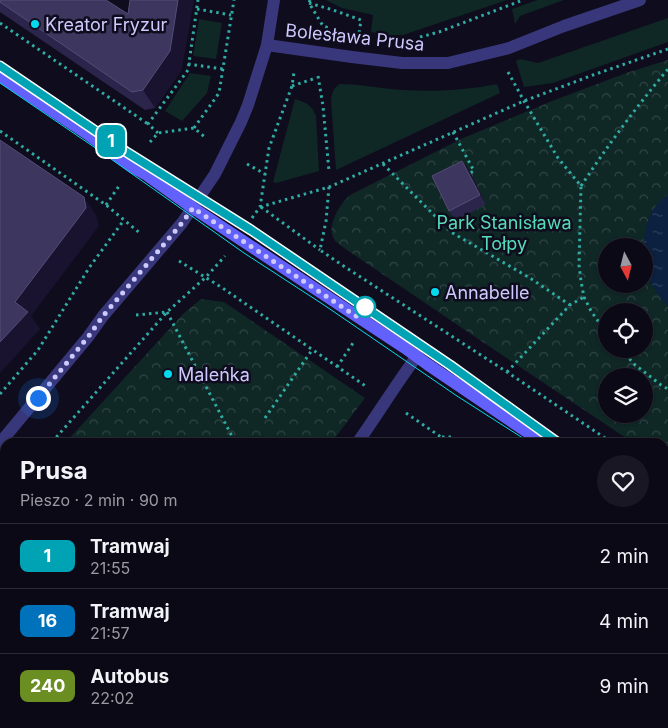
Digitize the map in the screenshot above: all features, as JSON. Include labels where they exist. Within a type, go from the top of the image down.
[{"type":"street","points":[[4,438],[88,337],[103,316],[182,223],[215,174],[248,105],[267,45],[274,0]]},
{"type":"street","name":"Bolesława Prusa","points":[[267,45],[402,63],[448,63],[509,48],[564,26],[640,0]]},
{"type":"street","points":[[0,76],[86,133],[132,167],[147,175],[193,208],[417,356],[536,438]]},
{"type":"street","points":[[361,438],[417,356]]},
{"type":"path","points":[[148,124],[188,70],[198,0]]},
{"type":"path","points":[[150,142],[158,133],[194,128],[219,93],[234,0]]},
{"type":"path","points":[[413,38],[439,32],[523,0]]},
{"type":"path","points":[[309,2],[323,26],[332,29]]},
{"type":"path","points":[[309,2],[361,20],[359,32]]},
{"type":"path","points":[[197,9],[231,15]]},
{"type":"path","points":[[0,23],[148,124],[158,133]]},
{"type":"path","points":[[260,206],[330,187],[524,101],[668,49]]},
{"type":"path","points":[[188,64],[223,69]]},
{"type":"path","points":[[598,321],[584,297],[579,265],[582,186],[608,146],[668,69]]},
{"type":"path","points":[[250,222],[260,206],[269,148],[292,86],[318,77],[324,106],[328,171]]},
{"type":"path","points":[[524,101],[558,158],[582,186]]},
{"type":"path","points":[[194,128],[210,142]]},
{"type":"path","points":[[0,131],[106,205],[145,237]]},
{"type":"path","points":[[453,132],[474,171],[470,173]]},
{"type":"path","points":[[240,161],[265,174]]},
{"type":"path","points":[[384,164],[451,232],[530,278],[570,305]]},
{"type":"path","points":[[106,205],[124,180]]},
{"type":"path","points":[[320,250],[330,187]]},
{"type":"path","points":[[260,206],[342,265],[605,438]]},
{"type":"path","points":[[0,394],[38,350],[89,268],[124,220]]},
{"type":"path","points":[[57,438],[167,312],[206,277],[229,251]]},
{"type":"path","points":[[172,257],[206,277],[441,438],[454,438]]},
{"type":"path","points":[[507,372],[570,305],[584,297]]},
{"type":"path","points":[[167,312],[234,438]]},
{"type":"path","points":[[337,367],[352,343]]},
{"type":"path","points":[[265,418],[312,350]]},
{"type":"path","points":[[628,358],[668,389]]},
{"type":"green space","points":[[326,0],[507,0],[403,35],[389,35],[371,32],[373,15],[342,8]]},
{"type":"green space","points":[[537,0],[564,0],[520,16],[515,24],[512,9]]},
{"type":"green space","points":[[668,18],[668,42],[553,83],[524,87],[516,61],[520,59],[538,63]]},
{"type":"green space","points":[[199,19],[222,23],[216,59],[193,56]]},
{"type":"green space","name":"Park Stanisława Tołpy","points":[[668,60],[668,438],[626,438],[604,423],[653,423],[653,368],[598,368],[598,419],[344,248],[335,240],[332,232],[333,220],[350,195],[461,139],[552,101],[629,72]]},
{"type":"green space","points":[[190,73],[211,76],[207,93],[182,121],[165,111]]},
{"type":"green space","points":[[340,84],[428,91],[463,89],[497,84],[500,93],[336,170],[331,100],[333,91]]},
{"type":"green space","points":[[295,99],[308,104],[316,116],[319,171],[276,183],[273,182]]},
{"type":"green space","points":[[201,299],[224,302],[365,398],[335,438],[70,438],[183,314]]},
{"type":"water","points":[[668,194],[668,306],[653,286],[653,238],[645,238],[649,217],[661,200]]},
{"type":"building","points":[[0,0],[106,0],[128,14],[130,0],[178,0],[170,51],[143,90],[132,92],[0,2]]},
{"type":"building","points":[[0,140],[84,197],[86,208],[15,302],[28,312],[0,342]]},
{"type":"building","points":[[462,161],[480,195],[449,211],[432,176]]},
{"type":"tram line","points":[[0,66],[128,153],[237,221],[450,365],[551,438]]},
{"type":"tram line","name":"1","points":[[0,66],[128,153],[251,230],[450,365],[551,438]]},
{"type":"tram line","points":[[0,83],[244,253],[523,438]]},
{"type":"place","name":"Kreator Fryzur","points":[[35,24]]},
{"type":"place","name":"Annabelle","points":[[435,292]]},
{"type":"place","name":"Maleńka","points":[[168,374]]},
{"type":"route","points":[[38,398],[193,208],[359,318],[365,307]]}]
